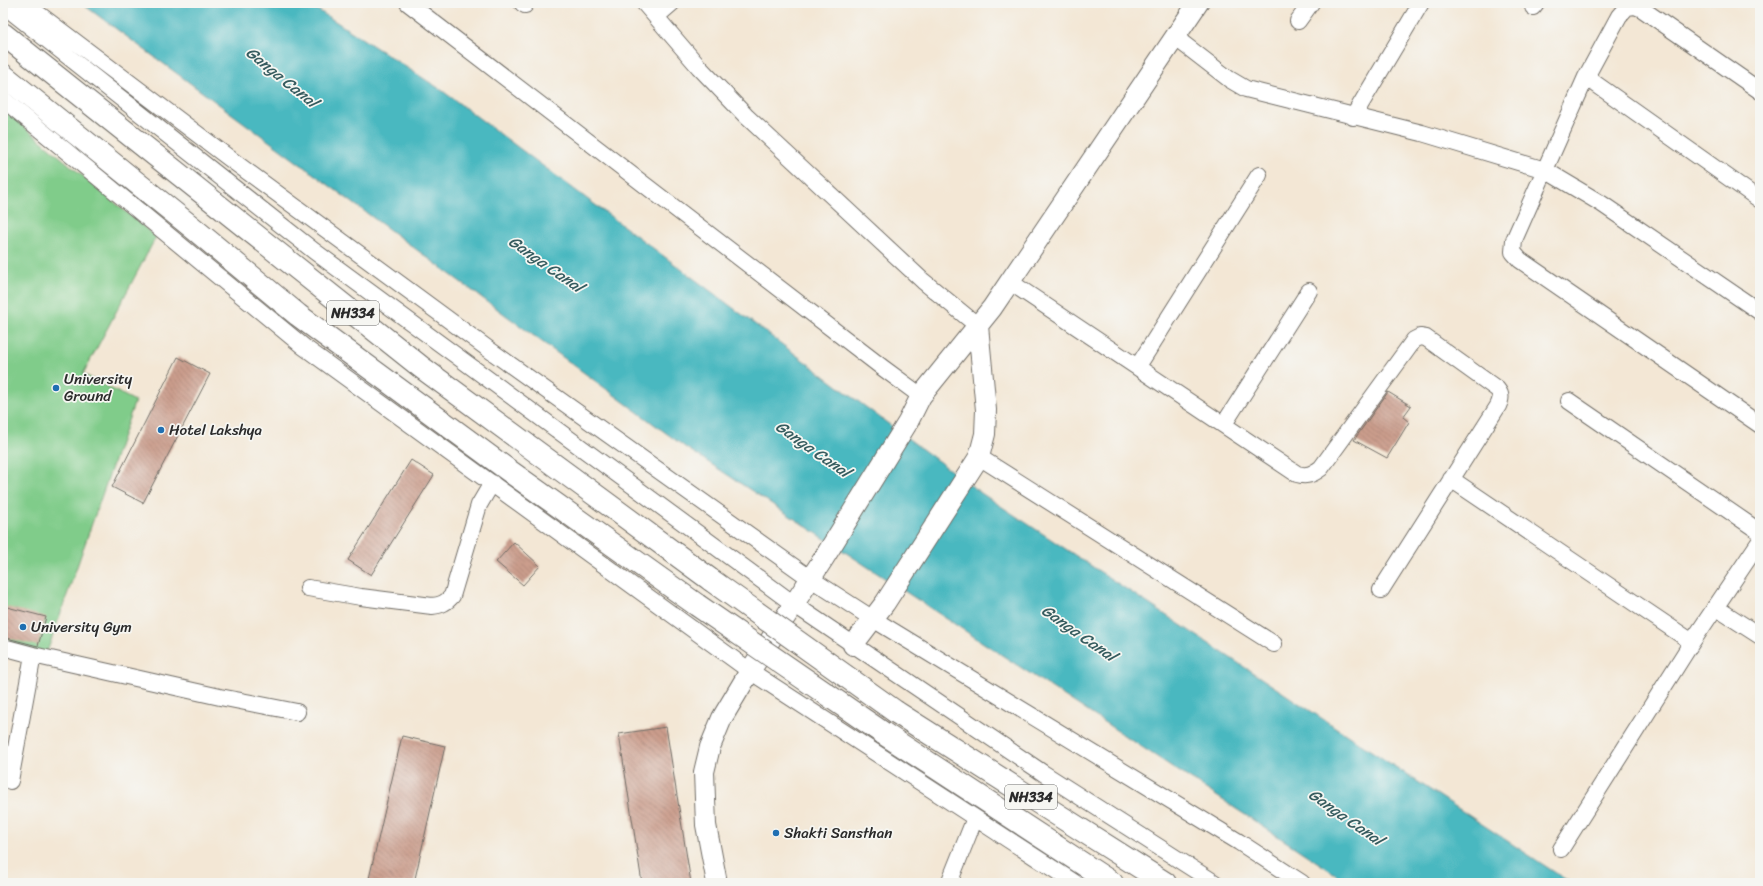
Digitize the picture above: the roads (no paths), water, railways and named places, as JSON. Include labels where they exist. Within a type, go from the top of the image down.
[{"type":"highway","name":"NH334","points":[[3,34],[421,367],[711,580],[896,712],[1165,883]]},
{"type":"highway","name":"NH334","points":[[3,75],[193,228],[298,315],[508,470],[697,605],[883,733],[1112,883]]},
{"type":"main road","points":[[717,883],[706,825],[704,772],[710,748],[722,718],[750,671],[795,605],[908,422],[922,396],[978,326],[1010,282],[1176,38],[1198,3]]},
{"type":"main road","points":[[853,645],[885,603],[976,463],[985,434],[986,410],[978,326]]},
{"type":"street","points":[[24,3],[484,346],[811,578],[873,619],[1133,776],[1302,883]]},
{"type":"street","points":[[408,3],[744,262],[922,396]]},
{"type":"street","points":[[644,3],[657,16],[699,67],[746,116],[923,281],[978,326]]},
{"type":"street","points":[[657,16],[672,3]]},
{"type":"street","points":[[1298,21],[1311,3]]},
{"type":"street","points":[[1353,116],[1421,3]]},
{"type":"street","points":[[3,5],[314,251],[795,605],[1043,773],[1215,883]]},
{"type":"street","points":[[1760,90],[1635,6],[1627,7],[1619,16],[1586,77],[1514,240],[1513,252],[1520,260],[1760,425]]},
{"type":"street","points":[[1176,38],[1229,79],[1246,89],[1422,134],[1545,170],[1602,204],[1760,312]]},
{"type":"street","points":[[1586,77],[1760,200]]},
{"type":"street","points":[[3,99],[304,347],[750,671],[1075,883]]},
{"type":"street","points":[[1138,366],[1260,175]]},
{"type":"street","points":[[1010,282],[1138,366],[1297,474],[1305,477],[1313,474],[1321,468],[1414,340],[1420,337],[1426,338],[1497,389],[1500,393],[1501,400],[1498,406],[1381,590]]},
{"type":"street","points":[[1224,424],[1309,291]]},
{"type":"street","points":[[1569,402],[1760,532]]},
{"type":"street","points":[[976,463],[1274,644]]},
{"type":"street","points":[[1451,479],[1692,642]]},
{"type":"street","points":[[308,588],[361,597],[432,606],[447,602],[452,596],[478,505],[492,483]]},
{"type":"street","points":[[1561,849],[1692,642],[1760,541]]},
{"type":"street","points":[[1715,607],[1760,636]]},
{"type":"street","points":[[3,647],[220,697],[297,712]]},
{"type":"street","points":[[10,781],[33,655]]},
{"type":"street","points":[[949,883],[975,818]]},
{"type":"water","name":"Ganga Canal","points":[[81,3],[307,3],[440,89],[981,493],[1571,883],[1349,883],[685,447]]},
{"type":"place","name":"University Ground","points":[[56,388]]},
{"type":"place","name":"Hotel Lakshya","points":[[161,430]]},
{"type":"place","name":"University Gym","points":[[23,627]]},
{"type":"place","name":"Shakti Sansthan","points":[[776,833]]}]
